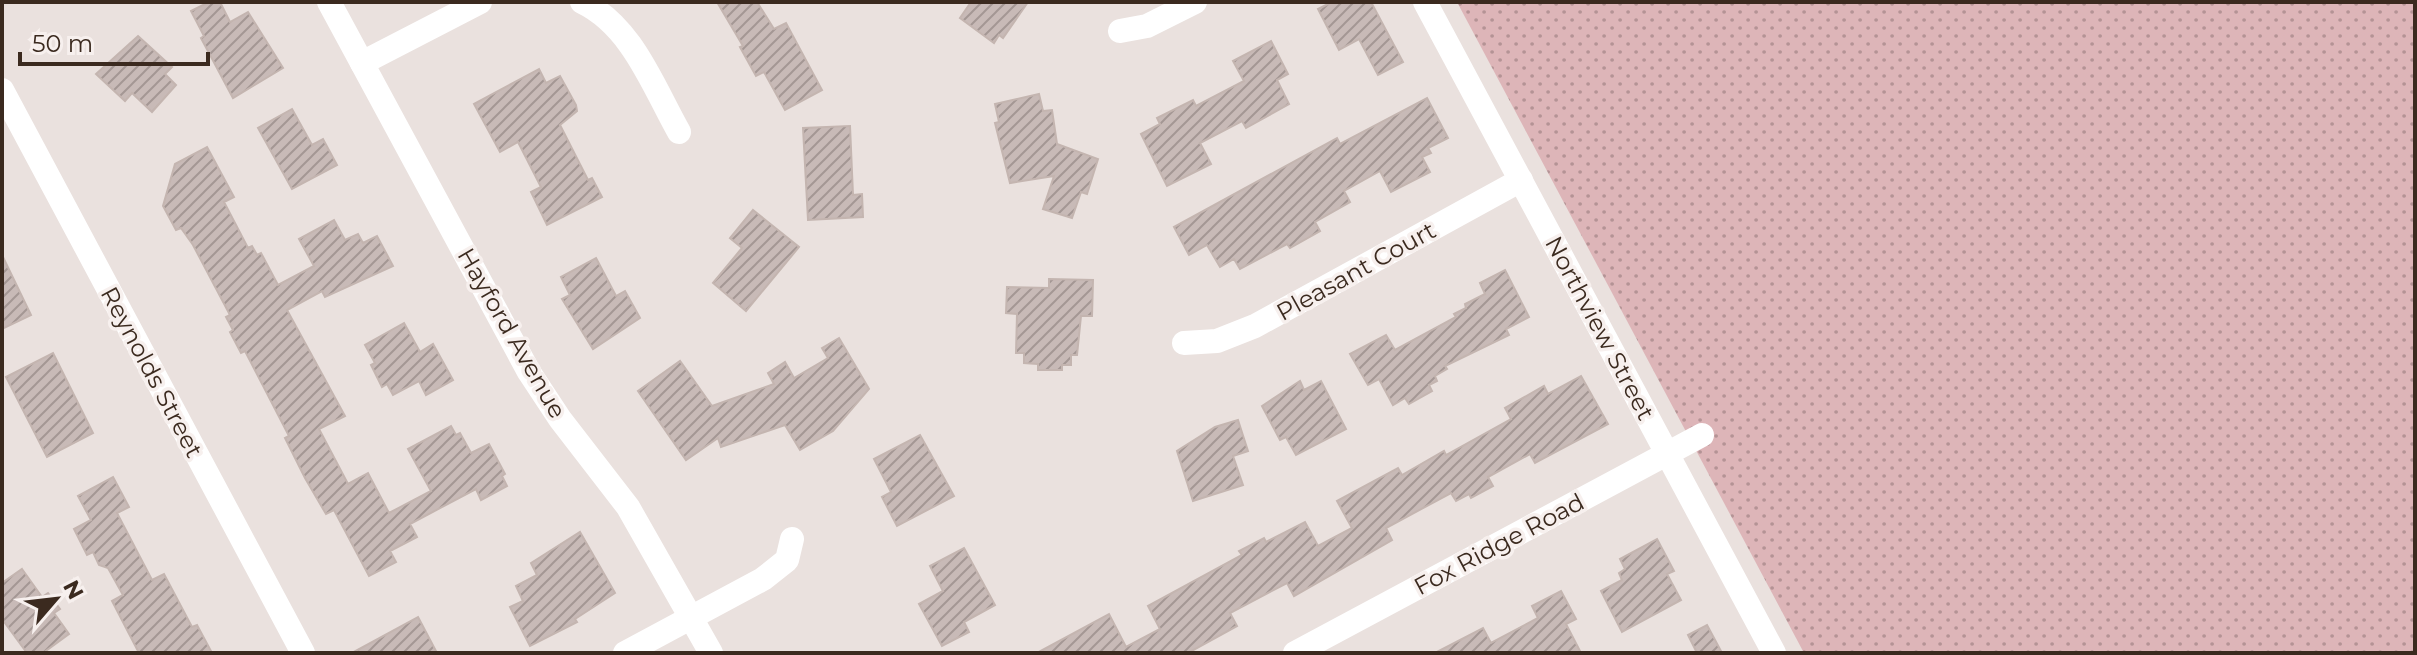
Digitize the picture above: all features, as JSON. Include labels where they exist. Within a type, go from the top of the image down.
[{"type":"street","name":"Hayford Avenue","points":[[329,2],[529,372],[560,419],[628,507],[711,653]]},
{"type":"street","points":[[362,63],[480,2]]},
{"type":"street","points":[[582,2],[600,11],[627,39],[679,132]]},
{"type":"street","points":[[1120,31],[1147,26],[1195,2]]},
{"type":"street","name":"Northview Street","points":[[1425,2],[1774,653]]},
{"type":"street","name":"Reynolds Street","points":[[2,90],[303,653]]},
{"type":"street","name":"Pleasant Court","points":[[1184,343],[1217,341],[1255,326],[1521,180]]},
{"type":"street","name":"Fox Ridge Road","points":[[1295,653],[1702,435]]},
{"type":"street","points":[[625,653],[763,579],[787,560],[792,539]]},
{"type":"shaded area","points":[[1457,2],[2415,2],[2415,653],[1804,653]]},
{"type":"building","points":[[209,2],[220,2],[230,22],[248,12],[283,68],[233,98],[201,38],[204,36],[191,11]]},
{"type":"building","points":[[717,2],[757,2],[774,29],[786,23],[822,90],[785,110],[764,72],[756,76],[740,47],[743,46]]},
{"type":"building","points":[[971,2],[1028,2],[1003,38],[999,35],[994,43],[960,18]]},
{"type":"building","points":[[1332,2],[1371,2],[1403,62],[1378,75],[1359,39],[1339,50],[1318,9]]},
{"type":"building","points":[[138,36],[172,67],[165,74],[176,85],[152,112],[132,93],[125,101],[96,74]]},
{"type":"building","points":[[1271,41],[1288,74],[1277,80],[1289,104],[1246,128],[1242,121],[1200,143],[1211,164],[1167,186],[1141,134],[1160,124],[1157,118],[1193,100],[1196,106],[1244,81],[1233,61]]},
{"type":"building","points":[[539,69],[546,83],[560,76],[576,105],[577,111],[560,125],[588,180],[592,178],[602,197],[547,225],[531,192],[541,187],[518,142],[500,152],[474,104]]},
{"type":"building","points":[[1039,94],[1043,111],[1052,110],[1057,144],[1098,159],[1087,194],[1081,192],[1072,218],[1043,209],[1054,176],[1010,183],[995,123],[999,122],[995,104]]},
{"type":"building","points":[[1427,98],[1448,138],[1428,148],[1431,153],[1422,157],[1430,172],[1391,192],[1380,171],[1344,191],[1350,202],[1315,222],[1320,231],[1290,248],[1287,244],[1240,269],[1234,259],[1220,267],[1207,245],[1189,255],[1174,227],[1337,138],[1340,144]]},
{"type":"building","points":[[292,109],[312,145],[323,139],[337,165],[292,189],[258,128]]},
{"type":"building","points":[[850,126],[853,195],[862,194],[863,217],[808,220],[803,128]]},
{"type":"building","points":[[207,147],[234,197],[224,202],[248,248],[252,246],[257,255],[261,253],[278,285],[314,266],[299,239],[334,220],[345,240],[358,234],[363,243],[377,236],[393,266],[325,297],[322,291],[287,310],[345,416],[319,429],[348,484],[368,473],[389,513],[431,491],[408,449],[451,426],[456,435],[460,433],[471,453],[489,444],[505,474],[502,476],[507,486],[481,500],[476,489],[410,524],[417,537],[390,551],[396,562],[369,576],[334,510],[326,514],[305,478],[285,438],[289,436],[245,351],[241,353],[230,332],[233,330],[226,317],[230,315],[193,245],[181,228],[176,230],[163,206],[175,164]]},
{"type":"building","points":[[753,210],[799,247],[746,311],[713,283],[742,248],[730,238]]},
{"type":"building","points":[[2,255],[31,315],[2,329]]},
{"type":"building","points":[[596,258],[616,296],[625,291],[640,318],[593,349],[562,299],[570,295],[561,277]]},
{"type":"building","points":[[1505,270],[1529,317],[1506,329],[1509,335],[1445,366],[1447,369],[1435,376],[1437,381],[1429,385],[1432,391],[1409,404],[1405,398],[1393,405],[1379,379],[1368,385],[1350,354],[1386,335],[1395,350],[1456,317],[1454,314],[1466,308],[1465,304],[1485,294],[1480,283]]},
{"type":"building","points":[[1049,279],[1093,280],[1092,316],[1081,316],[1077,355],[1071,355],[1071,365],[1062,365],[1062,370],[1038,370],[1038,364],[1024,363],[1024,353],[1016,353],[1017,314],[1006,313],[1007,287],[1049,288]]},
{"type":"building","points":[[404,323],[420,352],[433,344],[453,380],[426,395],[419,381],[393,395],[387,384],[382,387],[371,365],[375,363],[365,345]]},
{"type":"building","points":[[839,338],[869,389],[833,431],[800,450],[785,425],[721,447],[718,438],[686,460],[638,391],[680,361],[712,406],[774,384],[768,373],[785,362],[794,378],[828,358],[822,348]]},
{"type":"building","points":[[53,353],[93,433],[47,457],[6,377]]},
{"type":"building","points":[[1581,376],[1608,424],[1535,463],[1530,454],[1488,477],[1493,486],[1471,498],[1469,494],[1456,501],[1451,493],[1386,528],[1392,540],[1294,596],[1287,583],[1230,613],[1237,626],[1188,653],[1037,653],[1109,614],[1126,647],[1160,629],[1148,606],[1242,555],[1239,551],[1264,538],[1266,542],[1305,522],[1318,546],[1352,528],[1337,501],[1398,468],[1402,475],[1444,451],[1446,455],[1511,419],[1505,408],[1544,386],[1548,394]]},
{"type":"building","points":[[1300,381],[1304,390],[1321,381],[1346,429],[1296,455],[1286,437],[1280,440],[1262,406]]},
{"type":"building","points":[[1238,420],[1248,451],[1233,456],[1243,485],[1193,501],[1177,451],[1215,427]]},
{"type":"building","points":[[920,435],[954,496],[897,526],[882,497],[891,492],[874,459]]},
{"type":"building","points":[[113,477],[129,507],[117,513],[152,580],[164,574],[192,627],[197,625],[212,653],[139,653],[112,601],[123,595],[108,568],[99,565],[93,552],[87,555],[74,529],[91,520],[78,496]]},
{"type":"building","points":[[580,532],[615,593],[575,619],[577,622],[530,646],[510,607],[523,601],[516,586],[537,575],[531,563]]},
{"type":"building","points":[[1657,539],[1674,571],[1667,574],[1681,600],[1622,632],[1601,591],[1622,580],[1619,573],[1625,569],[1620,559]]},
{"type":"building","points":[[964,548],[995,605],[964,622],[969,632],[942,646],[919,604],[943,591],[930,566]]},
{"type":"building","points":[[22,569],[42,597],[48,593],[60,609],[54,613],[69,634],[43,653],[27,653],[2,619],[2,583]]},
{"type":"building","points":[[1561,591],[1576,619],[1566,624],[1581,653],[1435,653],[1483,628],[1491,643],[1538,618],[1532,606]]},
{"type":"building","points":[[418,617],[437,653],[352,653]]},
{"type":"building","points":[[1707,625],[1722,653],[1697,653],[1688,635]]}]
